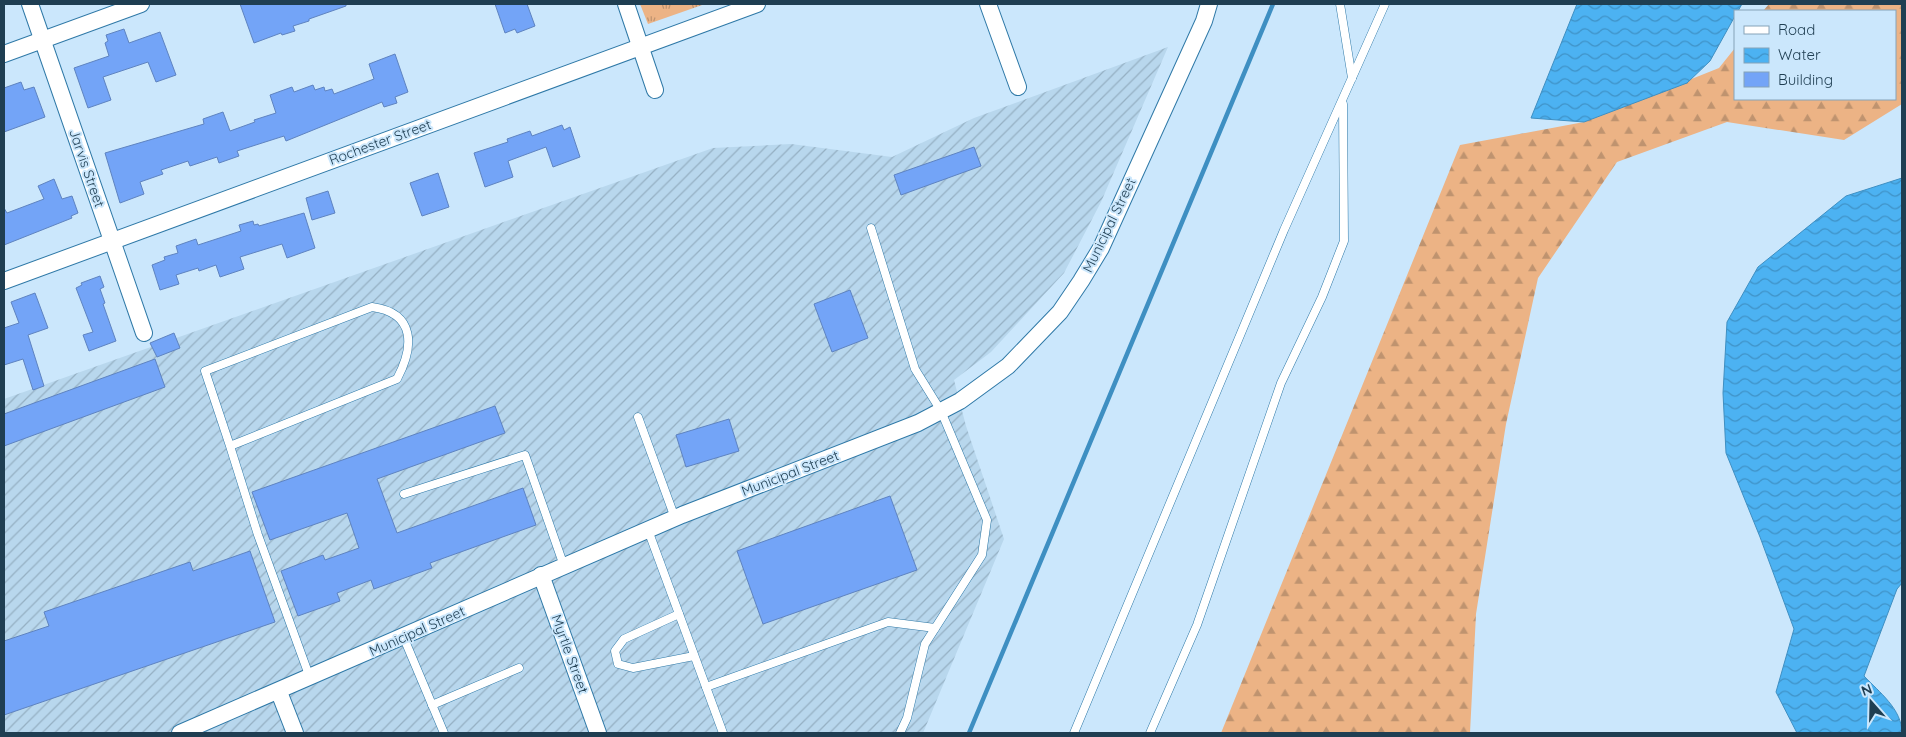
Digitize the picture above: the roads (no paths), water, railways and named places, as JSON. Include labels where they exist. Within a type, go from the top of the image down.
[{"type":"street","name":"Jarvis Street","points":[[30,4],[144,333]]},
{"type":"street","points":[[4,54],[141,4]]},
{"type":"street","points":[[626,4],[655,90]]},
{"type":"street","name":"Rochester Street","points":[[4,281],[757,4]]},
{"type":"street","points":[[988,4],[1018,86]]},
{"type":"street","name":"Municipal Street","points":[[180,733],[279,692],[541,575],[676,518],[918,423],[960,401],[1008,366],[1060,312],[1081,281],[1105,240],[1204,21],[1209,4]]},
{"type":"street","name":"Myrtle Street","points":[[541,575],[598,733]]},
{"type":"street","points":[[279,692],[295,733]]},
{"type":"lane","points":[[1340,4],[1352,78]]},
{"type":"lane","points":[[1074,733],[1284,230],[1386,4]]},
{"type":"lane","points":[[1150,733],[1197,625],[1281,383],[1322,297],[1344,241],[1343,100]]},
{"type":"lane","points":[[871,228],[915,369],[941,411],[986,520],[982,556],[925,644],[907,718],[900,733]]},
{"type":"lane","points":[[230,446],[396,380],[407,360],[408,335],[402,320],[388,309],[372,307],[205,371],[258,535],[310,678]]},
{"type":"lane","points":[[638,417],[676,518]]},
{"type":"lane","points":[[404,494],[525,455],[564,566]]},
{"type":"lane","points":[[648,530],[723,733]]},
{"type":"lane","points":[[679,614],[624,639],[615,651],[618,664],[633,668],[694,656]]},
{"type":"lane","points":[[706,686],[888,622],[935,628]]},
{"type":"lane","points":[[403,636],[444,733]]},
{"type":"lane","points":[[432,705],[519,668]]},
{"type":"water","points":[[1577,4],[1742,4],[1739,10],[1734,10],[1734,18],[1710,61],[1687,83],[1584,122],[1531,118]]},
{"type":"water","points":[[1902,178],[1902,583],[1897,589],[1864,676],[1894,709],[1901,724],[1902,733],[1797,733],[1776,692],[1794,629],[1726,453],[1723,393],[1727,322],[1758,267],[1846,196]]},
{"type":"waterway","points":[[969,733],[1273,4]]}]
